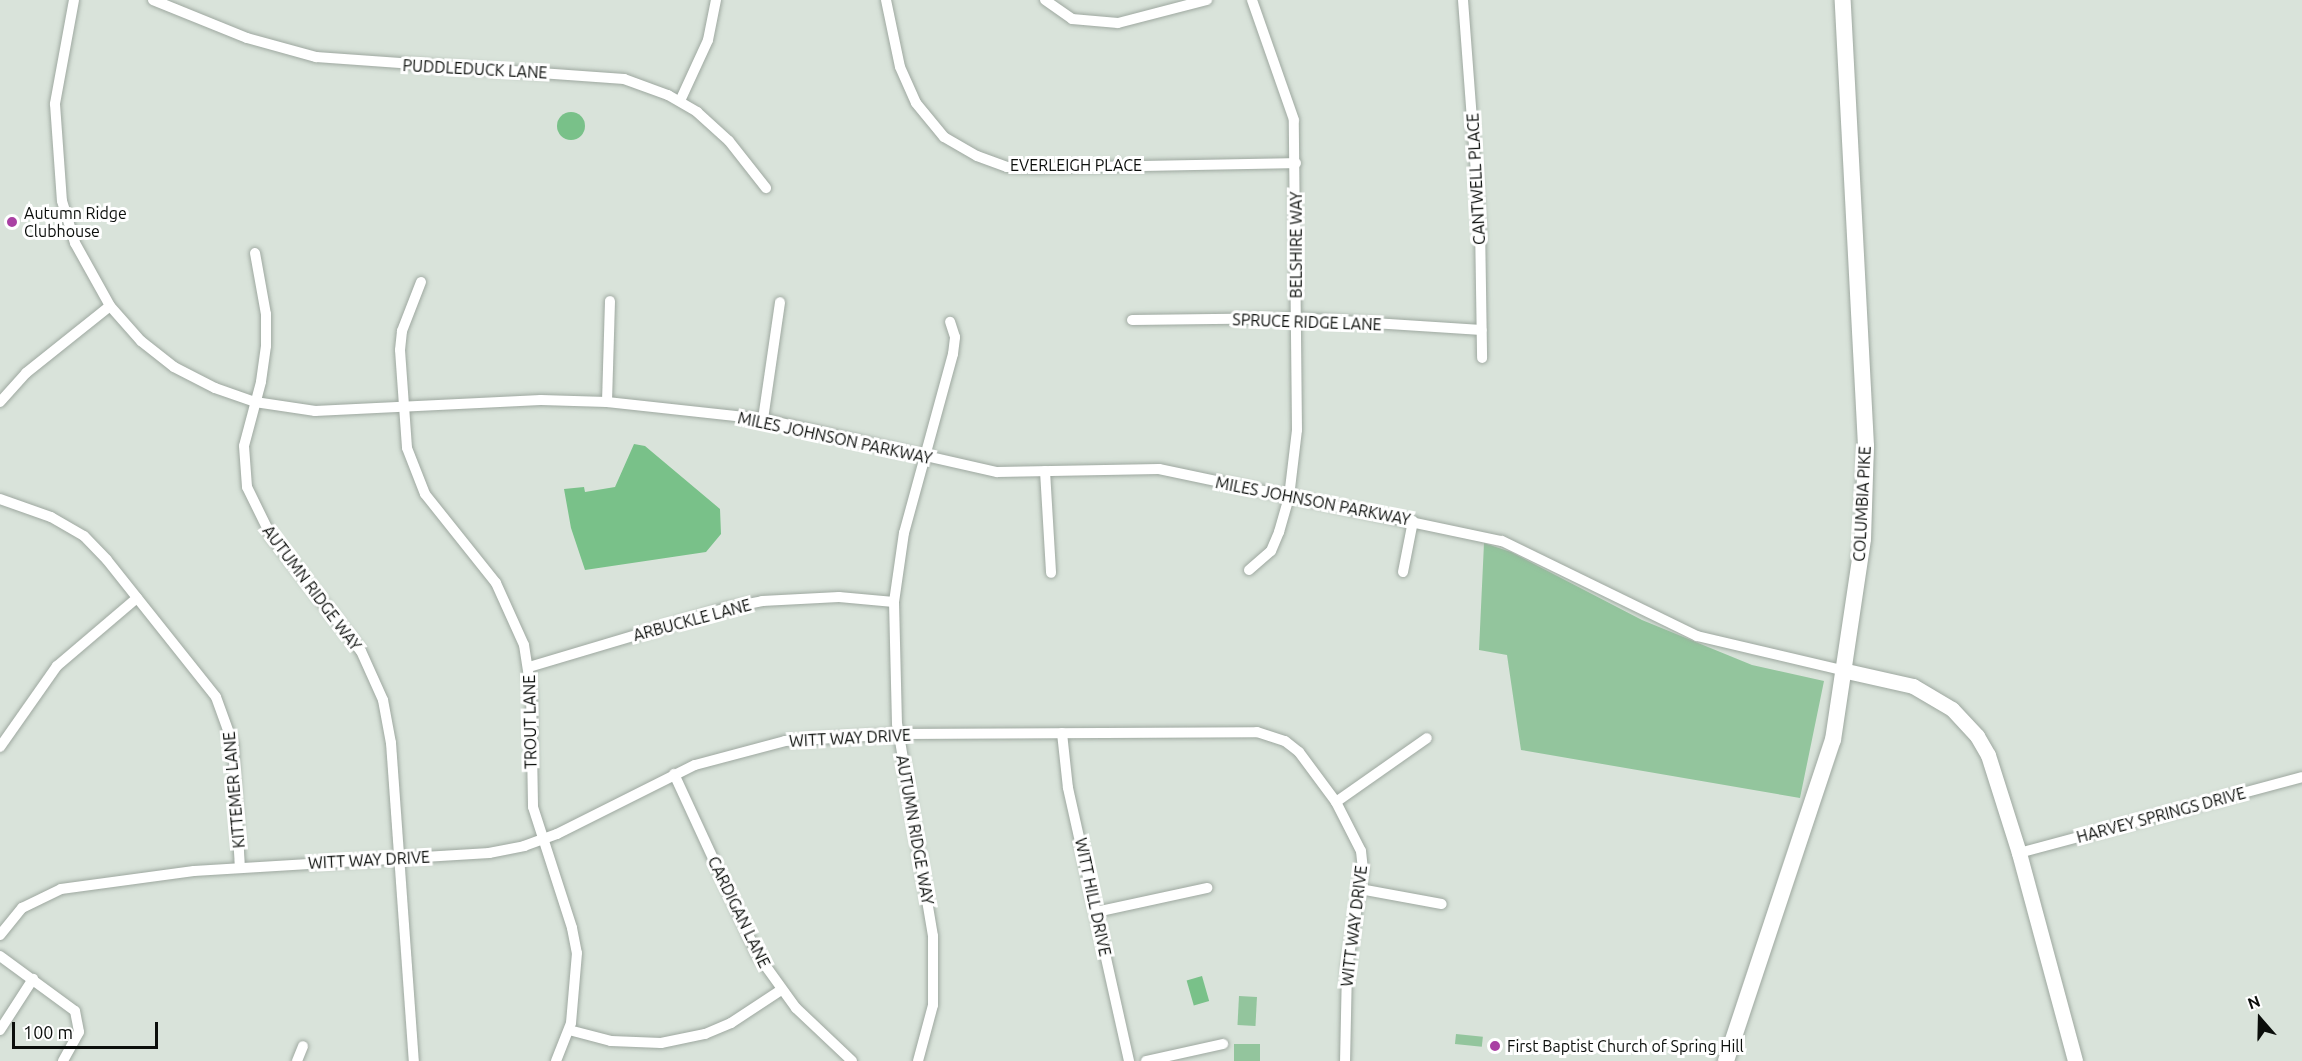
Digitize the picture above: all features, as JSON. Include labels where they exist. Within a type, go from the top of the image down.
[{"type":"main road","name":"COLUMBIA PIKE","points":[[1726,1061],[1778,913],[1833,740],[1863,539],[1866,446],[1843,0]]},
{"type":"main road","points":[[1842,670],[1913,686],[1935,698],[1969,724],[1988,755],[2019,853],[2075,1061]]},
{"type":"street","name":"MILES JOHNSON PARKWAY","points":[[74,0],[55,104],[57,170],[75,243],[110,306],[167,362],[215,388],[255,402],[315,411],[540,400],[608,402],[763,418],[922,457],[997,472],[1159,469],[1502,541],[1697,636],[1842,670]]},
{"type":"street","name":"PUDDLEDUCK LANE","points":[[153,0],[247,38],[316,57],[607,76],[648,86],[680,101],[729,141],[766,188]]},
{"type":"street","points":[[680,101],[705,47],[716,0]]},
{"type":"street","name":"EVERLEIGH PLACE","points":[[886,0],[900,67],[916,103],[944,137],[977,156],[1007,166],[1041,168],[1296,163]]},
{"type":"street","points":[[1045,0],[1072,19],[1118,22],[1207,0]]},
{"type":"street","name":"BELSHIRE WAY","points":[[1249,570],[1271,551],[1289,497],[1298,430],[1296,163],[1289,98],[1252,0]]},
{"type":"street","name":"CANTWELL PLACE","points":[[1463,0],[1479,212],[1482,358]]},
{"type":"street","name":"AUTUMN RIDGE WAY","points":[[255,253],[266,314],[266,346],[244,446],[247,488],[267,530],[350,634],[376,682],[392,743],[414,1061]]},
{"type":"street","name":"TROUT LANE","points":[[421,282],[402,331],[403,408],[408,456],[419,485],[496,583],[517,625],[530,667],[531,794],[542,841],[575,941],[576,995],[569,1030],[556,1061]]},
{"type":"street","points":[[608,402],[610,301]]},
{"type":"street","points":[[763,418],[780,302]]},
{"type":"street","points":[[0,402],[26,373],[110,306]]},
{"type":"street","name":"SPRUCE RIDGE LANE","points":[[1132,321],[1296,318],[1482,330]]},
{"type":"street","name":"AUTUMN RIDGE WAY","points":[[918,1061],[933,1005],[933,936],[899,734],[894,675],[894,602],[904,533],[922,457],[954,354],[956,337],[950,322]]},
{"type":"street","points":[[1045,471],[1052,573]]},
{"type":"street","name":"KITTEMER LANE","points":[[0,499],[51,517],[84,537],[137,598],[210,689],[226,719],[235,771],[240,868]]},
{"type":"street","points":[[1403,572],[1413,521]]},
{"type":"street","name":"ARBUCKLE LANE","points":[[530,667],[726,608],[762,601],[839,597],[894,602]]},
{"type":"street","points":[[0,747],[57,666],[137,598]]},
{"type":"street","name":"WITT WAY DRIVE","points":[[0,935],[22,908],[61,889],[240,868],[489,853],[542,841],[674,774],[739,751],[785,741],[899,734],[1226,730],[1267,734],[1299,752],[1336,802],[1361,851],[1360,889],[1347,968],[1345,1061]]},
{"type":"street","name":"WITT HILL DRIVE","points":[[1062,733],[1068,788],[1129,1061]]},
{"type":"street","points":[[1336,802],[1426,738]]},
{"type":"street","name":"CARDIGAN LANE","points":[[674,774],[749,939],[781,990],[816,1030],[852,1061]]},
{"type":"street","name":"HARVEY SPRINGS DRIVE","points":[[2019,853],[2302,777]]},
{"type":"street","points":[[1096,912],[1207,888]]},
{"type":"street","points":[[1360,889],[1442,904]]},
{"type":"street","points":[[0,956],[69,1003],[78,1016],[79,1032],[63,1061]]},
{"type":"street","points":[[0,1030],[33,978]]},
{"type":"street","points":[[569,1030],[611,1041],[661,1043],[705,1034],[731,1023],[781,990]]},
{"type":"street","points":[[1146,1061],[1223,1044]]},
{"type":"street","points":[[297,1061],[303,1046]]},
{"type":"shaded area","points":[[571,112],[581,116],[585,126],[581,136],[571,140],[561,136],[557,126],[561,116]]},
{"type":"shaded area","points":[[634,444],[645,446],[720,509],[721,534],[706,552],[585,570],[571,528],[564,489],[584,487],[585,492],[615,487]]},
{"type":"shaded area","points":[[1484,543],[1511,552],[1642,620],[1752,665],[1824,681],[1800,798],[1521,750],[1507,655],[1479,650]]},
{"type":"shaded area","points":[[1202,976],[1209,1001],[1194,1005],[1187,980]]},
{"type":"shaded area","points":[[1239,996],[1257,997],[1255,1026],[1237,1025]]},
{"type":"shaded area","points":[[1456,1034],[1483,1037],[1482,1047],[1455,1044]]},
{"type":"shaded area","points":[[1234,1044],[1260,1044],[1260,1061],[1234,1061]]},
{"type":"place","name":"Autumn Ridge Clubhouse","points":[[12,222]]},
{"type":"place","name":"First Baptist Church of Spring Hill","points":[[1495,1046]]}]
